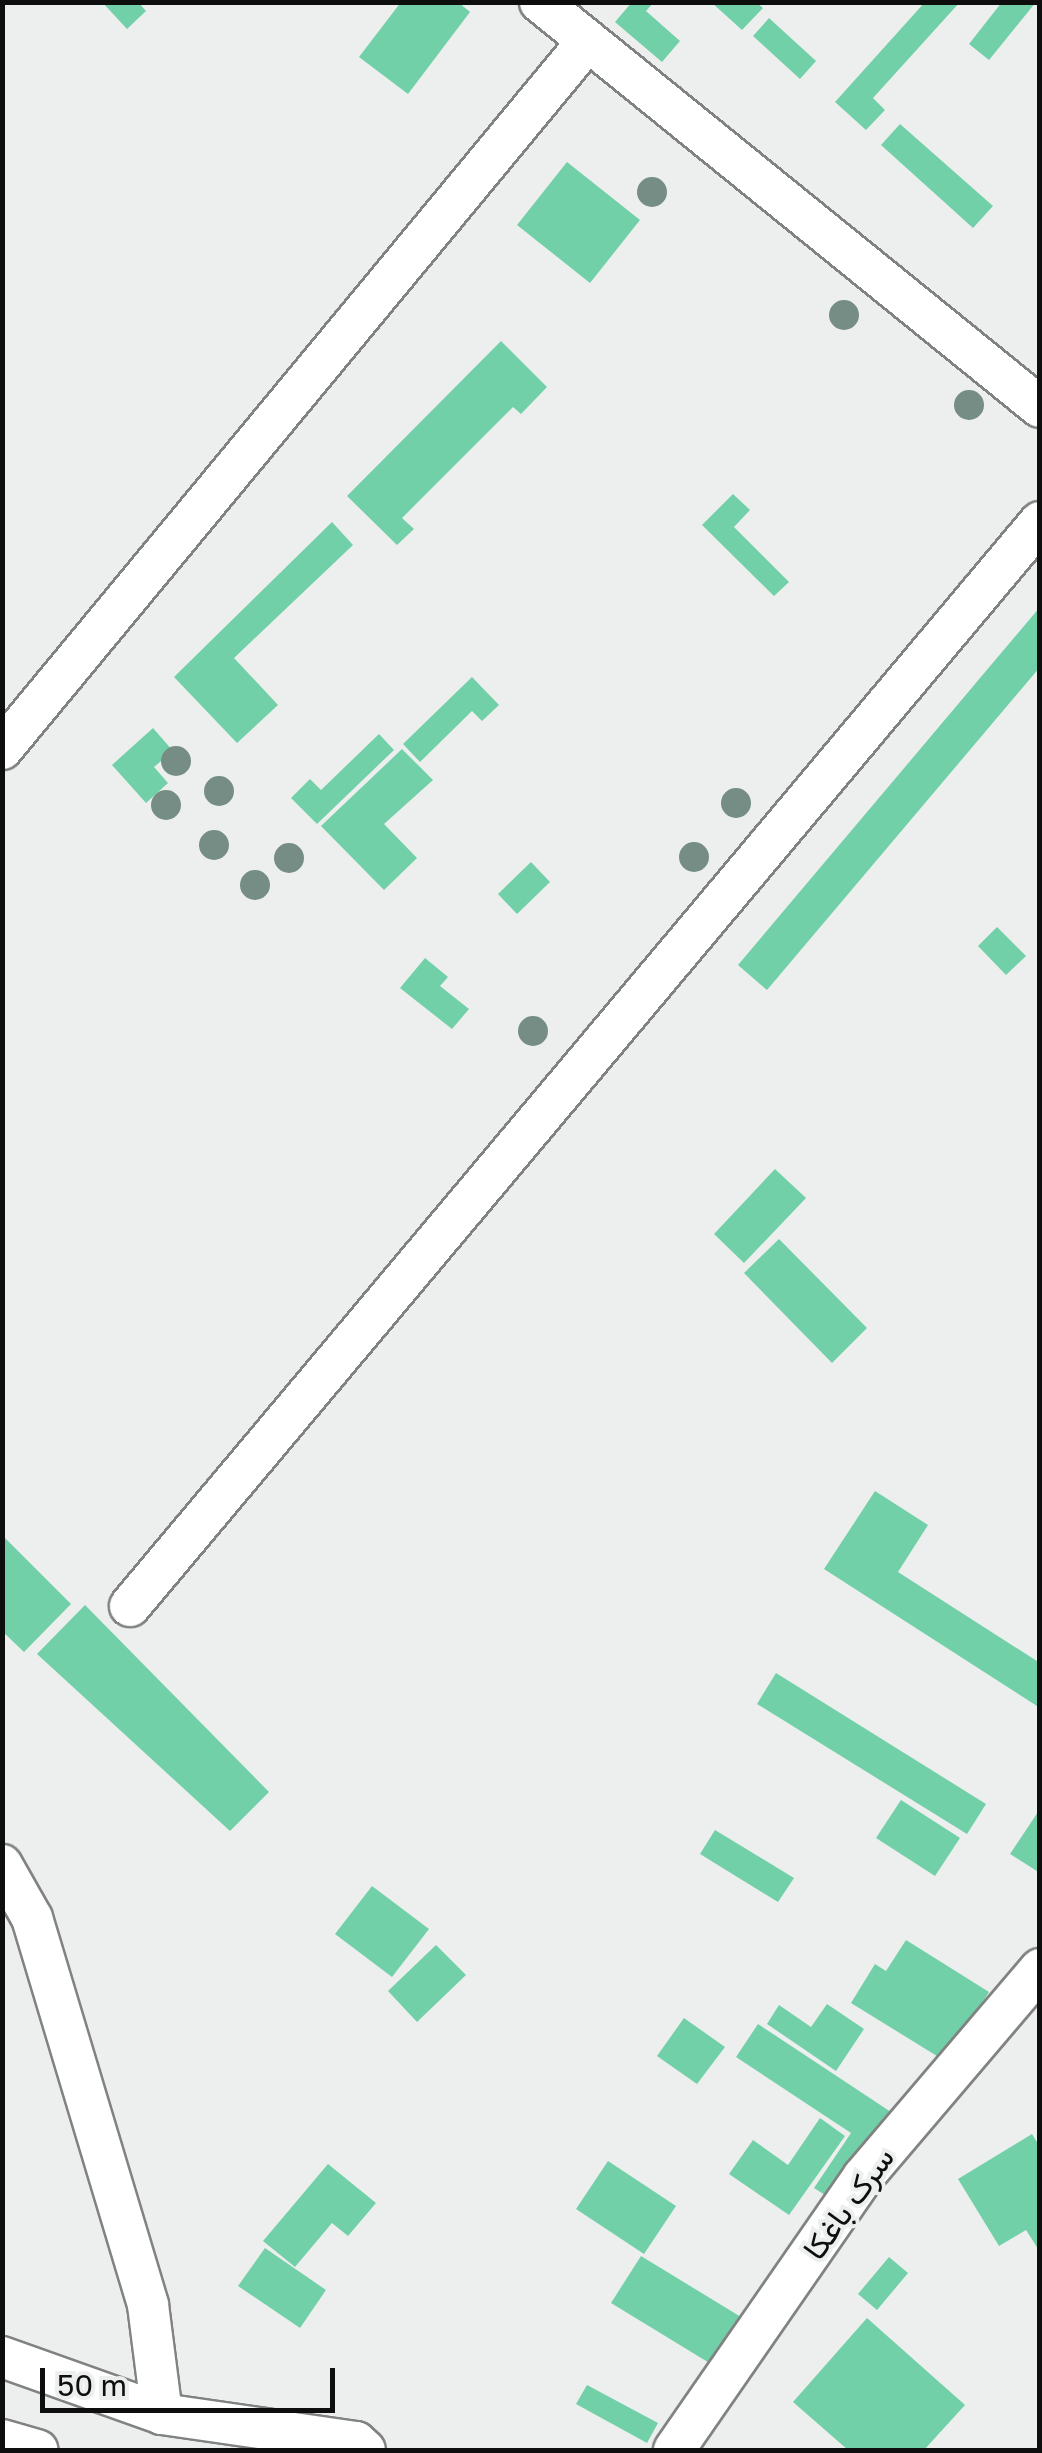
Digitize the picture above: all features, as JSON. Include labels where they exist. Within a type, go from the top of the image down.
[{"type":"street","points":[[540,2],[1040,407]]},
{"type":"street","points":[[2,749],[587,42]]},
{"type":"street","points":[[130,1606],[1040,522]]},
{"type":"street","points":[[2,1864],[32,1918],[148,2304],[162,2414]]},
{"type":"street","name":"سرک باغکا","points":[[674,2450],[863,2177],[1040,1968]]},
{"type":"street","points":[[2,2358],[162,2414],[353,2448]]},
{"type":"street","points":[[2,2440],[38,2450]]},
{"type":"building","points":[[102,2],[138,2],[146,11],[127,29]]},
{"type":"building","points":[[401,2],[458,2],[470,12],[408,94],[359,57]]},
{"type":"building","points":[[632,2],[654,2],[646,11],[680,41],[662,62],[615,22]]},
{"type":"building","points":[[711,2],[756,2],[763,8],[742,30]]},
{"type":"building","points":[[925,2],[960,2],[873,98],[885,110],[866,130],[835,102]]},
{"type":"building","points":[[1002,2],[1036,2],[989,60],[969,44]]},
{"type":"building","points":[[769,18],[816,61],[800,79],[753,36]]},
{"type":"building","points":[[900,124],[993,206],[973,228],[881,145]]},
{"type":"building","points":[[567,162],[640,220],[590,283],[517,225]]},
{"type":"building","points":[[501,341],[547,387],[521,414],[513,407],[402,518],[414,529],[397,545],[347,496]]},
{"type":"building","points":[[733,494],[750,510],[734,527],[789,582],[774,596],[702,525]]},
{"type":"building","points":[[332,522],[353,545],[234,658],[278,705],[237,743],[174,677]]},
{"type":"building","points":[[1040,607],[1040,667],[767,990],[738,965]]},
{"type":"building","points":[[472,677],[499,705],[482,721],[472,711],[420,762],[403,744]]},
{"type":"building","points":[[153,728],[173,751],[154,767],[168,783],[146,803],[112,765]]},
{"type":"building","points":[[379,734],[394,750],[317,824],[291,798],[310,779],[321,790]]},
{"type":"building","points":[[402,749],[433,780],[384,824],[417,858],[384,890],[321,826]]},
{"type":"building","points":[[531,862],[550,882],[517,914],[498,894]]},
{"type":"building","points":[[997,927],[1026,956],[1006,975],[978,946]]},
{"type":"building","points":[[425,958],[448,977],[440,986],[469,1009],[452,1029],[400,988]]},
{"type":"building","points":[[775,1169],[806,1198],[744,1263],[714,1234]]},
{"type":"building","points":[[779,1239],[867,1328],[832,1363],[744,1273]]},
{"type":"building","points":[[875,1491],[928,1525],[898,1572],[1040,1663],[1040,1708],[824,1569]]},
{"type":"building","points":[[2,1535],[71,1604],[24,1652],[2,1631]]},
{"type":"building","points":[[85,1605],[269,1792],[230,1831],[37,1654]]},
{"type":"building","points":[[776,1673],[986,1804],[967,1834],[757,1704]]},
{"type":"building","points":[[901,1800],[960,1838],[935,1876],[876,1838]]},
{"type":"building","points":[[1040,1809],[1040,1873],[1010,1854]]},
{"type":"building","points":[[715,1830],[794,1878],[778,1902],[700,1854]]},
{"type":"building","points":[[372,1886],[429,1929],[392,1977],[335,1934]]},
{"type":"building","points":[[906,1940],[989,1992],[945,2061],[851,2003],[875,1964],[886,1971]]},
{"type":"building","points":[[436,1945],[466,1975],[417,2022],[388,1991]]},
{"type":"building","points":[[827,2004],[864,2029],[836,2071],[767,2024],[779,2005],[811,2027]]},
{"type":"building","points":[[684,2018],[725,2047],[697,2084],[657,2056]]},
{"type":"building","points":[[758,2024],[897,2116],[839,2204],[814,2188],[851,2133],[736,2057]]},
{"type":"building","points":[[820,2118],[845,2136],[789,2215],[729,2174],[753,2140],[788,2165]]},
{"type":"building","points":[[1032,2134],[1040,2147],[1040,2252],[1026,2230],[999,2246],[958,2179]]},
{"type":"building","points":[[608,2161],[676,2206],[644,2254],[576,2209]]},
{"type":"building","points":[[328,2164],[376,2203],[348,2236],[332,2223],[295,2267],[263,2241]]},
{"type":"building","points":[[265,2248],[326,2290],[300,2328],[238,2286]]},
{"type":"building","points":[[641,2256],[741,2317],[711,2364],[611,2303]]},
{"type":"building","points":[[889,2257],[908,2273],[877,2310],[858,2294]]},
{"type":"building","points":[[867,2318],[965,2405],[924,2450],[848,2450],[793,2402]]},
{"type":"building","points":[[587,2385],[658,2423],[647,2443],[576,2404]]}]
